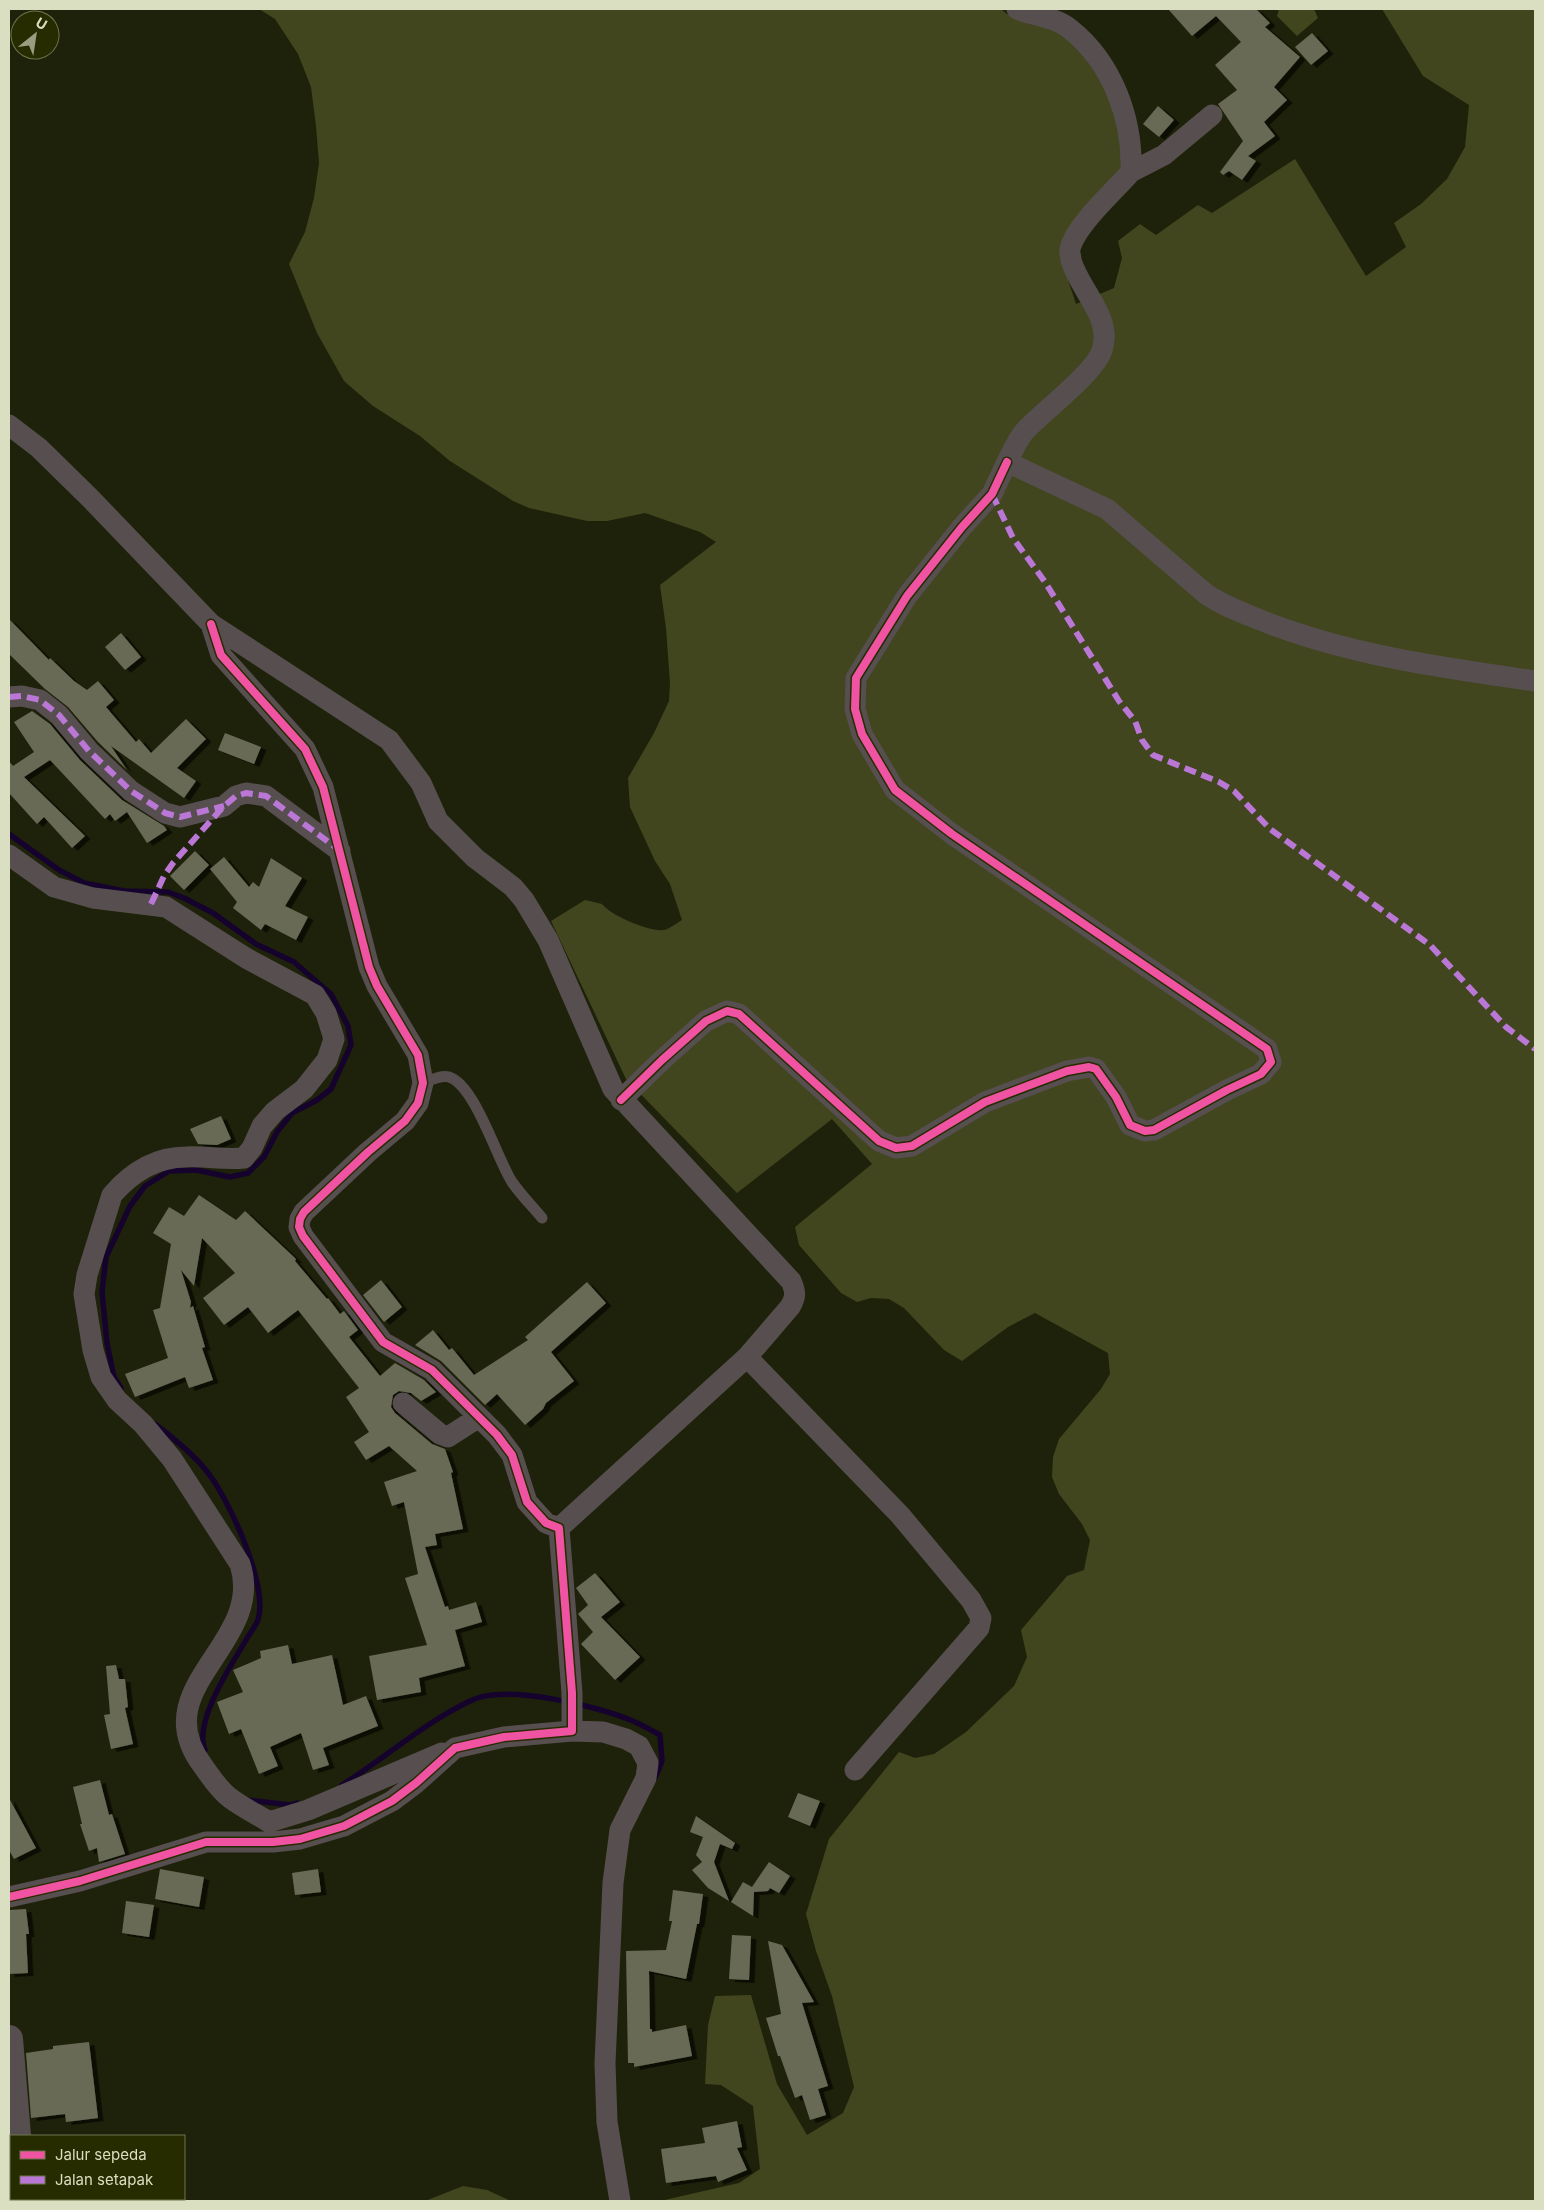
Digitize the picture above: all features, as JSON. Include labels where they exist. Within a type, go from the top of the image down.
[{"type":"street","points":[[1016,9],[1053,20],[1070,28],[1101,61],[1118,93],[1126,121],[1132,147],[1131,172]]},
{"type":"street","points":[[621,1100],[706,1021],[727,1011],[739,1014],[879,1141],[896,1148],[912,1146],[985,1102],[1067,1070],[1089,1067],[1096,1070],[1116,1097],[1130,1125],[1145,1131],[1154,1130],[1261,1074],[1271,1062],[1267,1049],[952,834],[895,790],[862,734],[855,709],[856,678],[908,596],[962,528],[992,494],[1022,434],[1090,368],[1102,350],[1104,338],[1102,320],[1074,270],[1069,250],[1074,239],[1089,218],[1131,172],[1164,156],[1212,115]]},
{"type":"street","points":[[9,425],[39,448],[212,624],[389,740],[421,783],[438,821],[475,858],[513,887],[524,900],[548,940],[613,1089],[621,1100],[791,1282],[796,1291],[790,1308],[746,1357],[559,1528]]},
{"type":"street","points":[[1007,462],[1107,509],[1206,594],[1222,605],[1294,633],[1398,661],[1535,681]]},
{"type":"street","points":[[212,624],[221,655],[305,749],[323,787],[369,967],[376,986],[418,1055],[423,1083],[418,1103],[405,1121],[368,1152],[304,1212],[300,1219],[299,1227],[302,1236],[383,1342],[397,1352],[419,1361],[432,1370],[497,1435],[512,1455],[527,1502],[546,1523],[559,1528]]},
{"type":"street","points":[[9,697],[22,696],[40,700],[59,715],[89,751],[131,790],[165,813],[180,817],[224,806],[236,796],[246,793],[266,796],[340,850]]},
{"type":"street","points":[[9,855],[54,887],[93,898],[139,905],[151,904],[171,910],[229,948],[315,995],[326,1013],[334,1039],[327,1060],[304,1089],[275,1111],[262,1126],[252,1148],[244,1158],[226,1160],[183,1156],[154,1162],[137,1170],[120,1185],[112,1195],[105,1214],[87,1275],[84,1294],[93,1350],[101,1376],[117,1400],[143,1424],[172,1459],[240,1564],[245,1579],[243,1597],[233,1627],[211,1665],[193,1689],[185,1721],[188,1740],[196,1757],[218,1786],[229,1797],[269,1822]]},
{"type":"street","points":[[746,1357],[900,1516],[971,1600],[981,1618],[979,1628],[855,1770]]},
{"type":"street","points":[[403,1403],[440,1434],[448,1437],[479,1417]]},
{"type":"street","points":[[559,1528],[572,1693],[572,1731]]},
{"type":"street","points":[[9,1897],[80,1882],[308,1810],[455,1748],[504,1737],[572,1731],[603,1732],[626,1739],[639,1746],[648,1763],[646,1778],[620,1830],[613,1883],[605,2063],[607,2122],[620,2201]]},
{"type":"street","points":[[206,1842],[273,1842],[300,1839],[344,1826],[392,1801],[416,1783],[455,1748]]},
{"type":"street","points":[[9,2039],[17,2135]]},
{"type":"lane","points":[[423,1083],[441,1077],[448,1077],[458,1082],[478,1110],[512,1181],[542,1218]]},
{"type":"green space","points":[[259,9],[1001,9],[1007,14],[1029,24],[1050,28],[1065,35],[1094,66],[1110,97],[1117,123],[1123,169],[1066,274],[1076,304],[1114,288],[1122,258],[1118,241],[1140,224],[1156,235],[1198,205],[1212,213],[1295,159],[1366,276],[1406,247],[1394,223],[1421,204],[1447,179],[1465,147],[1469,105],[1423,76],[1382,9],[1535,9],[1535,2201],[660,2201],[739,2183],[760,2169],[753,2106],[721,2085],[705,2084],[708,2025],[715,1996],[751,1995],[777,2084],[807,2135],[843,2113],[854,2087],[832,1996],[816,1951],[806,1914],[829,1839],[899,1752],[915,1758],[934,1754],[966,1732],[1014,1686],[1027,1657],[1021,1630],[1067,1576],[1084,1570],[1090,1540],[1082,1524],[1059,1494],[1052,1477],[1053,1457],[1059,1439],[1101,1389],[1110,1374],[1108,1353],[1035,1313],[1008,1327],[962,1361],[944,1350],[904,1308],[889,1299],[871,1298],[857,1302],[841,1293],[799,1245],[795,1227],[872,1164],[832,1119],[737,1193],[626,1079],[551,921],[585,900],[602,904],[621,918],[640,926],[657,930],[664,930],[682,920],[670,884],[655,861],[630,807],[628,778],[654,733],[669,701],[670,683],[666,628],[660,585],[716,542],[700,532],[645,513],[607,521],[587,521],[529,508],[513,501],[450,461],[420,436],[373,406],[344,381],[317,333],[289,264],[305,232],[314,198],[319,163],[311,87],[298,54],[275,19]]},
{"type":"green space","points":[[1279,9],[1314,9],[1318,18],[1297,36],[1277,16]]},
{"type":"green space","points":[[463,2186],[487,2190],[511,2201],[425,2201]]},
{"type":"building","points":[[1168,9],[1256,9],[1270,23],[1265,27],[1300,57],[1274,87],[1287,100],[1264,122],[1275,136],[1248,156],[1256,161],[1242,180],[1229,171],[1223,175],[1220,172],[1243,141],[1218,104],[1237,90],[1215,65],[1241,42],[1216,16],[1192,36]]},
{"type":"building","points":[[1312,33],[1328,51],[1311,65],[1295,47]]},
{"type":"building","points":[[1158,106],[1174,120],[1159,137],[1143,124]]},
{"type":"building","points":[[9,619],[49,660],[50,658],[74,681],[87,690],[98,681],[114,700],[106,707],[136,742],[139,739],[151,753],[186,719],[206,739],[177,768],[196,781],[184,798],[111,746],[127,770],[98,742],[68,707],[45,689],[9,654]]},
{"type":"building","points":[[121,633],[141,657],[125,670],[105,647]]},
{"type":"building","points":[[32,711],[50,724],[80,760],[122,800],[164,826],[167,830],[147,843],[127,812],[115,821],[110,814],[105,819],[50,760],[24,777],[85,836],[72,848],[44,817],[37,824],[9,793],[9,761],[13,766],[34,752],[14,722]]},
{"type":"building","points":[[225,733],[261,747],[254,764],[218,750]]},
{"type":"building","points":[[195,851],[209,865],[184,890],[170,876]]},
{"type":"building","points":[[224,857],[249,887],[253,882],[259,887],[271,858],[302,878],[285,906],[308,917],[296,940],[265,924],[261,930],[233,908],[237,902],[210,869]]},
{"type":"building","points":[[221,1116],[231,1139],[217,1145],[198,1144],[190,1129]]},
{"type":"building","points":[[199,1195],[236,1220],[245,1211],[296,1259],[295,1261],[340,1314],[344,1311],[358,1330],[349,1337],[380,1376],[395,1363],[424,1380],[436,1392],[421,1401],[411,1393],[399,1391],[393,1395],[391,1407],[395,1413],[432,1444],[445,1449],[453,1472],[451,1473],[463,1529],[435,1534],[437,1545],[425,1547],[445,1607],[448,1606],[449,1610],[476,1602],[482,1622],[455,1630],[465,1666],[419,1678],[421,1692],[377,1700],[369,1656],[427,1645],[405,1578],[418,1574],[404,1502],[392,1506],[384,1482],[417,1471],[389,1446],[366,1460],[354,1442],[369,1432],[346,1397],[359,1388],[298,1310],[268,1333],[248,1307],[224,1325],[203,1298],[235,1273],[202,1238],[194,1286],[181,1270],[191,1302],[190,1308],[193,1306],[205,1347],[202,1348],[213,1380],[189,1388],[185,1377],[135,1397],[125,1374],[168,1358],[153,1310],[160,1308],[171,1244],[153,1233],[169,1207],[184,1216]]},
{"type":"building","points":[[381,1280],[402,1307],[384,1322],[363,1295]]},
{"type":"building","points":[[587,1282],[606,1303],[551,1352],[574,1381],[546,1403],[543,1409],[525,1425],[497,1394],[485,1405],[441,1361],[415,1345],[433,1330],[449,1350],[452,1348],[474,1375],[528,1340],[525,1337]]},
{"type":"building","points":[[595,1573],[620,1602],[601,1617],[640,1657],[615,1680],[581,1644],[593,1632],[578,1614],[588,1605],[576,1588]]},
{"type":"building","points":[[288,1645],[292,1664],[332,1655],[343,1705],[366,1696],[378,1726],[323,1748],[329,1765],[313,1770],[301,1733],[270,1747],[278,1766],[259,1774],[241,1729],[229,1734],[217,1702],[243,1692],[233,1670],[261,1658],[260,1651]]},
{"type":"building","points":[[116,1665],[119,1679],[125,1679],[128,1707],[125,1708],[133,1744],[111,1749],[104,1715],[110,1714],[106,1666]]},
{"type":"building","points":[[100,1780],[109,1815],[112,1814],[125,1854],[99,1862],[97,1848],[89,1851],[80,1824],[82,1824],[73,1787]]},
{"type":"building","points":[[798,1793],[820,1801],[810,1826],[788,1817]]},
{"type":"building","points":[[9,1798],[36,1848],[14,1859],[9,1850]]},
{"type":"building","points":[[696,1816],[735,1843],[732,1849],[720,1844],[714,1862],[729,1901],[708,1888],[692,1870],[702,1862],[696,1855],[703,1837],[690,1832]]},
{"type":"building","points":[[769,1862],[790,1876],[779,1893],[770,1888],[768,1891],[754,1892],[753,1916],[731,1902],[743,1882],[752,1887]]},
{"type":"building","points":[[160,1869],[204,1877],[199,1907],[155,1899]]},
{"type":"building","points":[[318,1869],[321,1892],[295,1895],[292,1873]]},
{"type":"building","points":[[673,1890],[703,1894],[699,1924],[697,1924],[686,1979],[649,1971],[650,2029],[652,2029],[652,2032],[686,2025],[692,2056],[634,2067],[634,2063],[628,2063],[626,1951],[666,1950],[672,1921],[669,1921]]},
{"type":"building","points":[[126,1901],[154,1905],[149,1937],[122,1933]]},
{"type":"building","points":[[26,1909],[29,1934],[26,1934],[28,1973],[9,1974],[9,1910]]},
{"type":"building","points":[[732,1935],[751,1936],[749,1980],[729,1979]]},
{"type":"building","points":[[768,1941],[782,1945],[814,2002],[802,2003],[828,2086],[818,2089],[826,2115],[810,2120],[802,2095],[795,2098],[780,2056],[778,2056],[766,2018],[781,2014]]},
{"type":"building","points":[[89,2042],[98,2118],[66,2122],[65,2114],[31,2118],[26,2053],[53,2049],[53,2046]]},
{"type":"building","points":[[737,2121],[742,2147],[737,2148],[747,2170],[718,2182],[716,2176],[666,2183],[661,2149],[705,2143],[702,2128]]},
{"type":"waterway","points":[[9,834],[59,870],[84,883],[124,891],[168,892],[213,913],[256,944],[294,962],[331,994],[348,1026],[351,1045],[331,1089],[317,1100],[292,1113],[277,1132],[264,1157],[248,1173],[230,1177],[196,1170],[169,1171],[145,1186],[130,1206],[106,1257],[102,1292],[107,1343],[114,1377],[121,1388]]},
{"type":"waterway","points":[[155,1424],[194,1457],[205,1469],[225,1499],[244,1542],[258,1586],[260,1605],[258,1620],[224,1678],[209,1709],[204,1724],[203,1738],[205,1750]]},
{"type":"waterway","points":[[342,1785],[453,1710],[470,1701],[486,1696],[505,1694],[527,1695],[575,1703],[633,1721],[660,1735],[662,1761],[655,1778]]},
{"type":"waterway","points":[[247,1800],[291,1805],[297,1803]]},
{"type":"marked path","points":[[992,494],[1013,538],[1045,582],[1119,701],[1135,721],[1142,740],[1153,755],[1219,782],[1234,791],[1270,829],[1430,945],[1506,1027],[1535,1049]]},
{"type":"marked path","points":[[9,697],[22,696],[40,700],[59,715],[89,751],[131,791],[165,813],[180,817],[224,806]]},
{"type":"marked path","points":[[151,904],[164,876],[173,863],[224,806],[236,796],[246,793],[266,796],[338,849]]},
{"type":"cycle path","points":[[621,1100],[706,1021],[727,1011],[739,1014],[879,1141],[896,1148],[912,1146],[985,1102],[1067,1071],[1089,1067],[1096,1069],[1116,1097],[1130,1125],[1145,1131],[1154,1130],[1227,1090],[1261,1074],[1271,1062],[1267,1049],[952,834],[895,790],[862,734],[855,709],[856,678],[907,596],[962,527],[992,494],[1007,462]]},
{"type":"cycle path","points":[[9,1897],[80,1881],[206,1842],[273,1842],[300,1839],[344,1826],[392,1801],[416,1783],[455,1748],[504,1737],[572,1731],[572,1693],[559,1528],[546,1523],[527,1502],[512,1455],[497,1435],[432,1370],[383,1342],[303,1236],[299,1227],[300,1219],[304,1212],[368,1152],[405,1121],[418,1103],[423,1083],[418,1055],[377,986],[369,967],[323,787],[305,749],[221,655],[211,624]]}]
